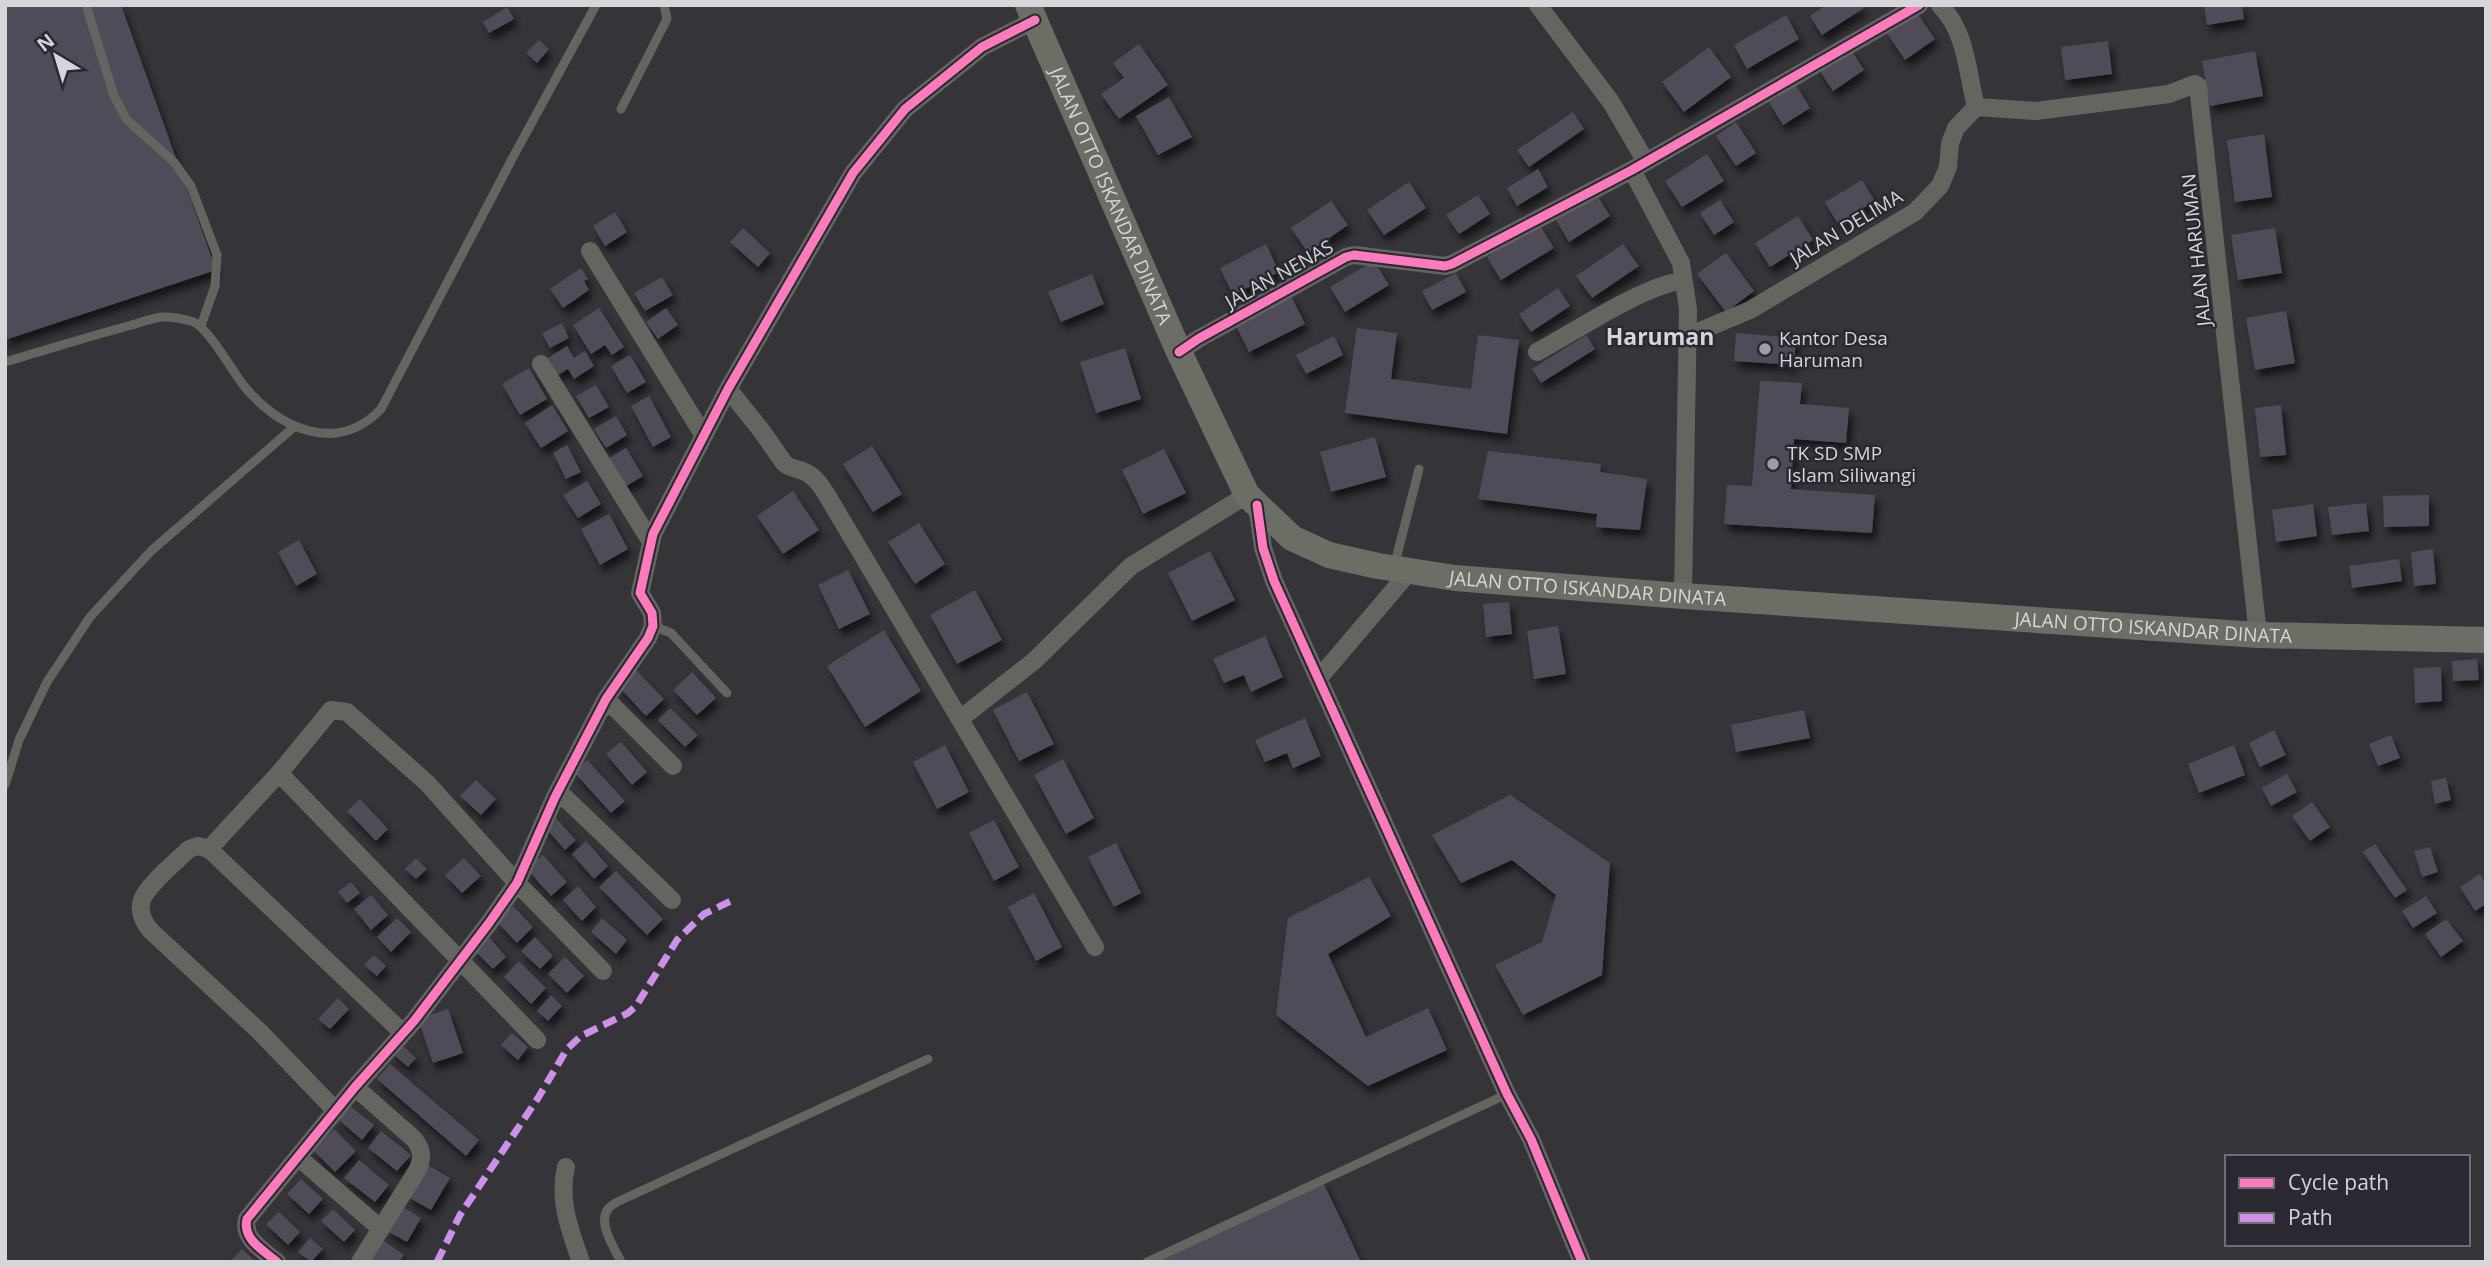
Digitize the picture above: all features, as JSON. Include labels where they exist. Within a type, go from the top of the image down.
[{"type":"main road","name":"JALAN OTTO ISKANDAR DINATA","points":[[1032,13],[1179,352],[1252,500],[1292,538],[1329,555],[1455,578],[1683,596],[2258,635],[2486,640]]},
{"type":"street","points":[[1538,5],[1611,102],[1681,263],[1688,309],[1683,596]]},
{"type":"street","name":"JALAN NENAS","points":[[1179,352],[1346,257],[1354,255],[1445,266],[1452,264],[1639,166],[1919,5]]},
{"type":"street","points":[[1940,5],[1950,17],[1966,54],[1976,107]]},
{"type":"street","points":[[277,1262],[247,1236],[247,1219],[403,1033],[517,883],[558,791],[607,699],[648,638],[653,626],[652,613],[640,593],[651,542],[728,389],[853,173],[905,109],[982,47],[1032,13]]},
{"type":"street","name":"JALAN HARUMAN","points":[[1976,107],[2036,111],[2169,94],[2195,84],[2198,86],[2258,635]]},
{"type":"street","name":"JALAN DELIMA","points":[[1688,336],[1750,310],[1915,212],[1940,186],[1948,167],[1950,143],[1956,128],[1976,107]]},
{"type":"street","points":[[590,251],[704,436]]},
{"type":"street","points":[[1537,352],[1665,283],[1683,280]]},
{"type":"street","points":[[541,364],[651,542]]},
{"type":"street","points":[[728,389],[784,463],[788,467],[807,472],[823,489],[1095,947]]},
{"type":"street","points":[[960,719],[1034,661],[1131,566],[1252,500],[1274,581],[1507,1094],[1531,1139],[1582,1262]]},
{"type":"street","points":[[1319,678],[1402,570]]},
{"type":"street","points":[[607,699],[673,766]]},
{"type":"street","points":[[209,849],[281,771],[331,710],[347,712],[427,783],[517,883],[603,971]]},
{"type":"street","points":[[281,771],[283,778],[537,1040]]},
{"type":"street","points":[[558,791],[672,900]]},
{"type":"street","points":[[336,1111],[260,1032],[146,925],[141,900],[147,891],[188,849],[198,846],[209,849],[403,1033]]},
{"type":"street","points":[[355,1087],[414,1139],[421,1155],[418,1169],[360,1262]]},
{"type":"street","points":[[298,1157],[380,1229]]},
{"type":"street","points":[[566,1167],[564,1206],[569,1230],[581,1262]]},
{"type":"lane","points":[[86,5],[114,96],[127,120],[174,162],[191,186],[217,255],[215,286],[201,326]]},
{"type":"lane","points":[[5,362],[162,317],[194,321],[206,330],[246,388],[272,411],[295,426],[320,434],[343,434],[368,422],[381,409],[596,5]]},
{"type":"lane","points":[[621,109],[667,19],[664,5]]},
{"type":"lane","points":[[5,785],[19,740],[47,682],[90,617],[151,551],[295,426]]},
{"type":"lane","points":[[1402,570],[1419,469]]},
{"type":"lane","points":[[653,626],[671,633],[727,693]]},
{"type":"lane","points":[[621,1262],[606,1228],[605,1218],[607,1209],[617,1202],[928,1059]]},
{"type":"lane","points":[[1147,1262],[1507,1094]]},
{"type":"building","points":[[5,5],[121,5],[216,270],[5,340]]},
{"type":"building","points":[[1826,5],[1862,5],[1864,8],[1822,35],[1810,16]]},
{"type":"building","points":[[2204,5],[2242,5],[2244,19],[2207,25]]},
{"type":"building","points":[[507,7],[514,19],[489,33],[483,22]]},
{"type":"building","points":[[1917,13],[1935,39],[1905,60],[1887,33]]},
{"type":"building","points":[[1786,15],[1799,39],[1747,69],[1734,45]]},
{"type":"building","points":[[539,40],[549,49],[537,63],[526,53]]},
{"type":"building","points":[[2108,41],[2112,74],[2065,80],[2061,47]]},
{"type":"building","points":[[1139,44],[1168,85],[1119,119],[1101,94],[1124,78],[1113,63]]},
{"type":"building","points":[[1709,47],[1731,77],[1684,112],[1662,82]]},
{"type":"building","points":[[1850,48],[1864,70],[1833,91],[1818,68]]},
{"type":"building","points":[[2255,51],[2263,96],[2210,106],[2202,61]]},
{"type":"building","points":[[1796,85],[1810,108],[1783,125],[1769,102]]},
{"type":"building","points":[[1169,97],[1192,137],[1158,155],[1136,116]]},
{"type":"building","points":[[1573,112],[1584,129],[1529,167],[1517,150]]},
{"type":"building","points":[[1736,122],[1756,153],[1736,166],[1716,136]]},
{"type":"building","points":[[2264,134],[2272,197],[2235,202],[2227,140]]},
{"type":"building","points":[[1707,154],[1724,181],[1682,207],[1665,181]]},
{"type":"building","points":[[1538,169],[1548,187],[1517,206],[1507,188]]},
{"type":"building","points":[[1862,180],[1875,201],[1838,224],[1825,202]]},
{"type":"building","points":[[1409,182],[1426,208],[1384,235],[1367,210]]},
{"type":"building","points":[[1478,195],[1490,214],[1459,234],[1446,215]]},
{"type":"building","points":[[1597,195],[1610,216],[1569,242],[1556,220]]},
{"type":"building","points":[[1720,200],[1734,222],[1714,235],[1700,213]]},
{"type":"building","points":[[1331,201],[1348,225],[1308,253],[1291,228]]},
{"type":"building","points":[[615,212],[627,232],[605,246],[593,226]]},
{"type":"building","points":[[1798,216],[1813,240],[1770,267],[1755,243]]},
{"type":"building","points":[[1539,224],[1554,248],[1501,280],[1487,257]]},
{"type":"building","points":[[743,228],[770,253],[758,267],[730,242]]},
{"type":"building","points":[[2275,228],[2282,273],[2238,280],[2231,235]]},
{"type":"building","points":[[1266,244],[1279,272],[1233,295],[1220,268]]},
{"type":"building","points":[[1623,244],[1639,266],[1592,298],[1576,276]]},
{"type":"building","points":[[1726,253],[1754,291],[1726,312],[1697,274]]},
{"type":"building","points":[[1374,261],[1389,285],[1345,312],[1330,287]]},
{"type":"building","points":[[581,268],[588,279],[584,281],[589,290],[563,308],[550,289]]},
{"type":"building","points":[[1456,273],[1466,292],[1432,310],[1422,291]]},
{"type":"building","points":[[1092,274],[1104,304],[1061,322],[1048,292]]},
{"type":"building","points":[[662,277],[673,295],[645,311],[634,293]]},
{"type":"building","points":[[1558,288],[1570,306],[1531,332],[1519,314]]},
{"type":"building","points":[[1290,294],[1305,324],[1249,352],[1234,322]]},
{"type":"building","points":[[599,308],[624,347],[612,355],[605,345],[591,354],[573,325]]},
{"type":"building","points":[[666,308],[678,325],[658,339],[646,322]]},
{"type":"building","points":[[2286,311],[2295,363],[2255,370],[2246,318]]},
{"type":"building","points":[[562,323],[569,338],[550,348],[542,333]]},
{"type":"building","points":[[1357,328],[1397,333],[1391,379],[1471,389],[1478,335],[1519,340],[1507,434],[1345,413]]},
{"type":"building","name":"Kantor Desa Haruman","points":[[1736,333],[1796,338],[1794,365],[1734,361]]},
{"type":"building","points":[[1586,335],[1595,349],[1541,383],[1532,369]]},
{"type":"building","points":[[1334,336],[1343,355],[1306,374],[1296,355]]},
{"type":"building","points":[[567,346],[574,358],[585,351],[594,366],[574,379],[568,369],[558,375],[548,358]]},
{"type":"building","points":[[1125,348],[1141,399],[1096,413],[1080,362]]},
{"type":"building","points":[[630,355],[646,382],[627,393],[611,366]]},
{"type":"building","points":[[529,368],[547,399],[520,415],[502,384]]},
{"type":"building","name":"TK SD SMP Islam Siliwangi","points":[[1760,381],[1802,383],[1800,404],[1849,408],[1846,443],[1794,439],[1791,489],[1875,495],[1872,533],[1724,524],[1727,485],[1752,486]]},
{"type":"building","points":[[596,385],[609,407],[589,418],[576,396]]},
{"type":"building","points":[[649,396],[671,437],[653,447],[631,406]]},
{"type":"building","points":[[552,405],[568,431],[541,448],[525,423]]},
{"type":"building","points":[[2281,405],[2286,455],[2260,457],[2255,408]]},
{"type":"building","points":[[616,416],[627,435],[606,448],[594,429]]},
{"type":"building","points":[[1375,437],[1386,477],[1331,492],[1320,452]]},
{"type":"building","points":[[567,445],[581,472],[566,479],[553,453]]},
{"type":"building","points":[[872,446],[902,494],[873,512],[843,464]]},
{"type":"building","points":[[626,448],[643,476],[623,488],[606,460]]},
{"type":"building","points":[[1164,449],[1186,493],[1143,514],[1122,470]]},
{"type":"building","points":[[1488,451],[1601,464],[1600,472],[1647,479],[1640,530],[1596,527],[1597,514],[1478,499]]},
{"type":"building","points":[[587,481],[601,504],[578,518],[563,495]]},
{"type":"building","points":[[793,491],[819,530],[783,554],[757,516]]},
{"type":"building","points":[[2429,495],[2429,526],[2384,527],[2383,496]]},
{"type":"building","points":[[2366,503],[2369,531],[2332,535],[2328,507]]},
{"type":"building","points":[[2313,504],[2317,536],[2276,542],[2272,510]]},
{"type":"building","points":[[609,514],[628,549],[600,565],[581,529]]},
{"type":"building","points":[[919,523],[945,564],[915,584],[888,542]]},
{"type":"building","points":[[299,540],[317,574],[296,586],[278,552]]},
{"type":"building","points":[[2433,549],[2436,584],[2414,586],[2411,552]]},
{"type":"building","points":[[1210,551],[1235,600],[1192,621],[1168,573]]},
{"type":"building","points":[[2399,559],[2402,581],[2352,588],[2349,566]]},
{"type":"building","points":[[848,570],[870,614],[839,629],[818,585]]},
{"type":"building","points":[[975,590],[1002,640],[957,664],[930,615]]},
{"type":"building","points":[[1509,602],[1512,634],[1486,637],[1483,604]]},
{"type":"building","points":[[1558,626],[1566,674],[1534,679],[1527,631]]},
{"type":"building","points":[[884,630],[921,691],[865,727],[827,666]]},
{"type":"building","points":[[1265,636],[1283,677],[1251,692],[1244,675],[1224,683],[1213,659]]},
{"type":"building","points":[[2477,659],[2479,680],[2453,681],[2452,661]]},
{"type":"building","points":[[2441,667],[2442,701],[2415,703],[2414,668]]},
{"type":"building","points":[[636,670],[664,699],[646,716],[618,686]]},
{"type":"building","points":[[692,672],[716,698],[697,715],[673,690]]},
{"type":"building","points":[[1027,692],[1054,744],[1019,761],[993,710]]},
{"type":"building","points":[[670,708],[698,735],[685,747],[658,720]]},
{"type":"building","points":[[1804,710],[1810,738],[1736,752],[1731,725]]},
{"type":"building","points":[[1305,718],[1321,756],[1293,768],[1287,753],[1265,762],[1255,740]]},
{"type":"building","points":[[2274,730],[2286,755],[2260,767],[2249,743]]},
{"type":"building","points":[[2391,735],[2400,758],[2378,766],[2369,744]]},
{"type":"building","points":[[621,742],[647,772],[632,785],[606,754]]},
{"type":"building","points":[[945,745],[969,792],[937,809],[913,762]]},
{"type":"building","points":[[2234,745],[2245,775],[2199,793],[2188,764]]},
{"type":"building","points":[[1063,759],[1094,818],[1066,834],[1034,775]]},
{"type":"building","points":[[587,760],[625,801],[611,813],[574,772]]},
{"type":"building","points":[[2287,774],[2297,792],[2271,806],[2262,788]]},
{"type":"building","points":[[2446,778],[2451,800],[2435,804],[2431,781]]},
{"type":"building","points":[[476,780],[496,799],[481,815],[460,796]]},
{"type":"building","points":[[1510,795],[1610,863],[1602,975],[1523,1015],[1495,965],[1542,942],[1556,895],[1512,860],[1461,883],[1432,835]]},
{"type":"building","points":[[360,799],[388,829],[376,841],[347,811]]},
{"type":"building","points":[[2312,802],[2330,827],[2310,841],[2292,816]]},
{"type":"building","points":[[555,817],[576,840],[565,850],[544,826]]},
{"type":"building","points":[[994,820],[1019,867],[994,881],[969,833]]},
{"type":"building","points":[[586,841],[608,866],[594,879],[572,854]]},
{"type":"building","points":[[1116,843],[1141,893],[1114,907],[1088,857]]},
{"type":"building","points":[[2375,844],[2407,890],[2395,898],[2363,852]]},
{"type":"building","points":[[2430,847],[2438,872],[2422,877],[2414,851]]},
{"type":"building","points":[[543,855],[567,882],[551,896],[527,869]]},
{"type":"building","points":[[416,858],[427,869],[416,879],[405,869]]},
{"type":"building","points":[[464,858],[481,876],[462,893],[445,875]]},
{"type":"building","points":[[616,871],[663,919],[647,935],[599,887]]},
{"type":"building","points":[[2480,874],[2486,883],[2486,904],[2475,911],[2460,887]]},
{"type":"building","points":[[1369,877],[1391,916],[1328,954],[1366,1037],[1428,1008],[1447,1050],[1368,1086],[1276,1015],[1288,918]]},
{"type":"building","points":[[351,882],[360,893],[347,903],[338,892]]},
{"type":"building","points":[[578,886],[596,907],[582,921],[563,900]]},
{"type":"building","points":[[1034,893],[1062,947],[1036,961],[1008,907]]},
{"type":"building","points":[[371,895],[388,915],[371,930],[354,909]]},
{"type":"building","points":[[2426,896],[2437,913],[2413,928],[2402,911]]},
{"type":"building","points":[[513,906],[533,927],[517,943],[497,922]]},
{"type":"building","points":[[397,918],[411,932],[391,952],[377,937]]},
{"type":"building","points":[[602,918],[627,940],[616,954],[591,932]]},
{"type":"building","points":[[2446,919],[2463,941],[2441,957],[2425,934]]},
{"type":"building","points":[[488,936],[506,957],[493,969],[474,950]]},
{"type":"building","points":[[535,937],[553,956],[540,969],[521,951]]},
{"type":"building","points":[[374,955],[386,966],[377,976],[364,965]]},
{"type":"building","points":[[565,957],[584,976],[567,993],[548,974]]},
{"type":"building","points":[[519,961],[546,988],[531,1004],[504,977]]},
{"type":"building","points":[[551,995],[562,1006],[548,1021],[537,1011]]},
{"type":"building","points":[[338,998],[349,1009],[330,1029],[318,1019]]},
{"type":"building","points":[[448,1009],[463,1053],[433,1063],[418,1019]]},
{"type":"building","points":[[512,1033],[528,1047],[518,1060],[501,1045]]},
{"type":"building","points":[[401,1044],[416,1058],[408,1067],[392,1053]]},
{"type":"building","points":[[390,1064],[479,1140],[466,1156],[377,1079]]},
{"type":"building","points":[[350,1106],[374,1125],[362,1140],[339,1120]]},
{"type":"building","points":[[334,1129],[356,1151],[335,1172],[313,1150]]},
{"type":"building","points":[[381,1131],[411,1155],[397,1171],[368,1148]]},
{"type":"building","points":[[359,1160],[389,1185],[375,1202],[344,1178]]},
{"type":"building","points":[[426,1164],[450,1178],[431,1210],[408,1197]]},
{"type":"building","points":[[301,1179],[323,1199],[309,1214],[287,1194]]},
{"type":"building","points":[[1322,1180],[1361,1262],[1145,1262]]},
{"type":"building","points":[[401,1206],[421,1218],[407,1242],[387,1231]]},
{"type":"building","points":[[333,1209],[355,1230],[344,1242],[321,1221]]},
{"type":"building","points":[[279,1212],[300,1232],[288,1245],[266,1224]]},
{"type":"building","points":[[310,1238],[323,1249],[311,1262],[298,1252]]},
{"type":"building","points":[[383,1240],[404,1255],[399,1262],[368,1262]]},
{"type":"building","points":[[242,1249],[256,1262],[230,1262]]},
{"type":"marked path","points":[[437,1262],[460,1215],[538,1098],[567,1049],[581,1036],[628,1013],[636,1006],[677,940],[704,914],[733,900]]},
{"type":"cycle path","points":[[1179,352],[1346,257],[1354,255],[1445,266],[1452,264],[1632,170],[1919,5]]},
{"type":"cycle path","points":[[277,1262],[251,1238],[246,1226],[247,1219],[355,1087],[414,1021],[517,883],[555,797],[606,699],[648,638],[653,626],[652,613],[640,593],[653,534],[728,389],[853,173],[905,109],[982,47],[1035,20]]},
{"type":"cycle path","points":[[1257,505],[1263,548],[1274,581],[1507,1094],[1531,1139],[1582,1262]]},
{"type":"place","name":"Kantor Desa Haruman","points":[[1765,349]]},
{"type":"place","name":"TK SD SMP Islam Siliwangi","points":[[1773,464]]},
{"type":"district","name":"Haruman","points":[[1660,336]]}]
